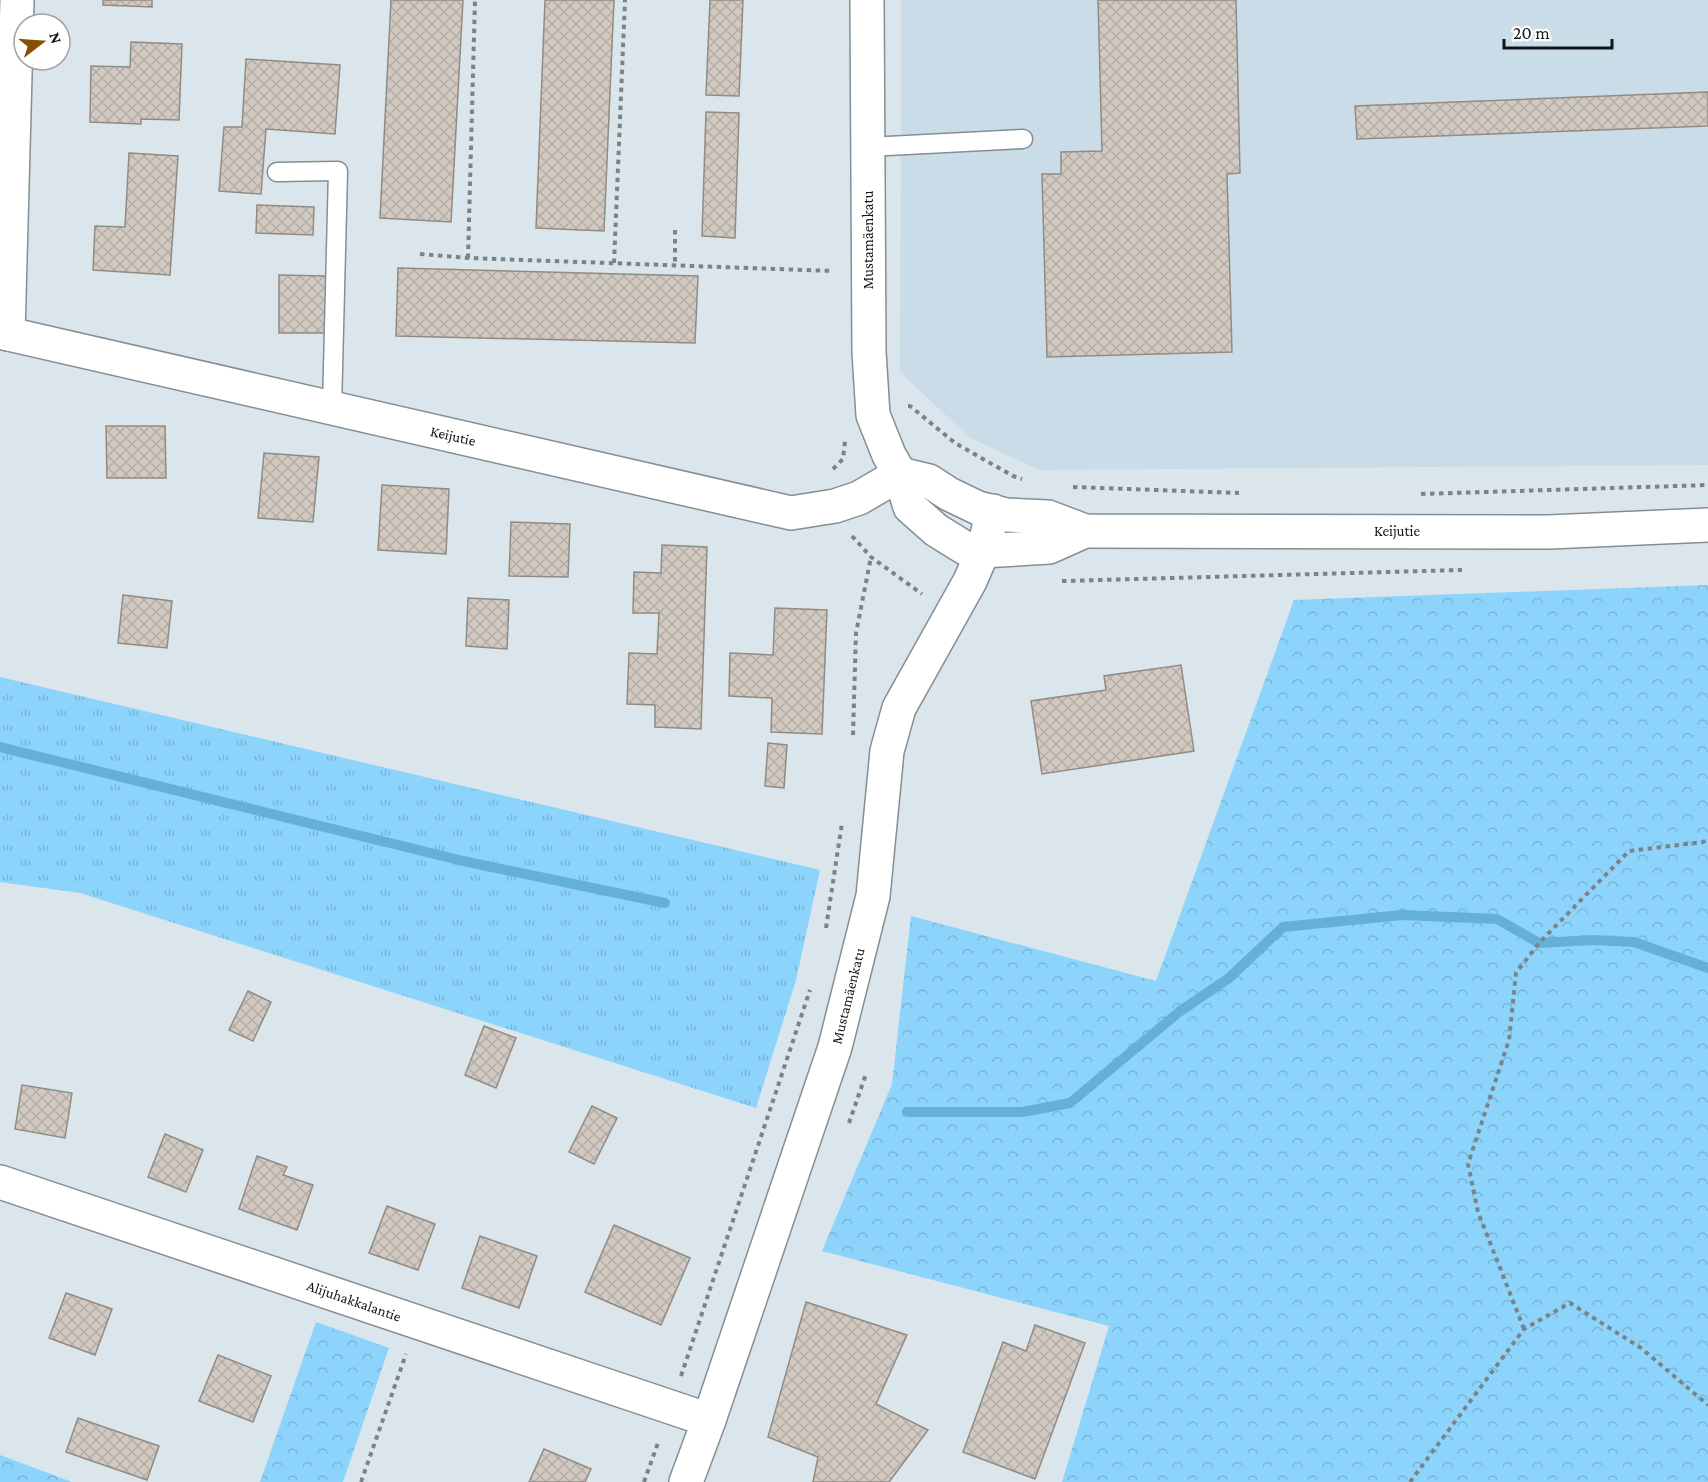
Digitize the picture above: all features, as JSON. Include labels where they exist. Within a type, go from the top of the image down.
[{"type":"street","points":[[4,333],[17,0]]},
{"type":"street","name":"Mustamäenkatu","points":[[867,0],[869,352],[873,416],[889,455],[900,474]]},
{"type":"street","name":"Keijutie","points":[[4,333],[791,513],[835,506],[859,498],[900,474],[929,481],[978,508],[1006,515],[1048,517],[1085,531],[1549,532],[1708,525]]},
{"type":"street","name":"Keijutie","points":[[900,474],[910,507],[936,530],[965,548],[983,551],[1048,547],[1085,531]]},
{"type":"street","name":"Mustamäenkatu","points":[[686,1482],[835,1047],[873,897],[887,751],[899,708],[962,597],[983,551],[993,511]]},
{"type":"street","name":"Alijuhakkalantie","points":[[0,1182],[709,1420]]},
{"type":"lane","points":[[868,147],[1023,139]]},
{"type":"lane","points":[[277,172],[338,171],[332,408]]},
{"type":"path","points":[[468,258],[475,0]]},
{"type":"path","points":[[614,263],[625,0]]},
{"type":"path","points":[[675,230],[675,265]]},
{"type":"path","points":[[420,254],[468,258],[842,272]]},
{"type":"path","points":[[873,416],[910,406],[955,443],[1024,480]]},
{"type":"path","points":[[1411,494],[1708,485]]},
{"type":"path","points":[[1069,487],[1245,494]]},
{"type":"path","points":[[852,739],[856,633],[872,557]]},
{"type":"path","points":[[1060,581],[1472,569]]},
{"type":"path","points":[[825,933],[843,818]]},
{"type":"path","points":[[1524,1329],[1478,1212],[1468,1164],[1509,1040],[1516,973],[1539,943],[1629,851],[1703,842],[1708,839]]},
{"type":"path","points":[[644,1482],[811,990]]},
{"type":"path","points":[[848,1128],[866,1073]]},
{"type":"path","points":[[1410,1482],[1524,1329],[1570,1302],[1641,1348],[1708,1405]]},
{"type":"path","points":[[361,1482],[417,1322]]},
{"type":"shaded area","points":[[901,0],[1708,0],[1708,465],[1039,470],[970,438],[900,372]]},
{"type":"green space","points":[[1708,585],[1708,1482],[1062,1482],[1109,1326],[822,1251],[892,1084],[911,916],[1156,981],[1294,600]]},
{"type":"green space","points":[[0,677],[820,870],[796,980],[756,1108],[80,893],[0,882]]},
{"type":"green space","points":[[316,1322],[389,1348],[343,1482],[260,1482]]},
{"type":"green space","points":[[0,1455],[72,1482],[0,1482]]},
{"type":"building","points":[[103,0],[152,0],[152,7],[103,5]]},
{"type":"building","points":[[391,0],[463,0],[451,222],[380,218]]},
{"type":"building","points":[[545,0],[614,0],[604,231],[536,228]]},
{"type":"building","points":[[710,0],[743,0],[739,96],[706,95]]},
{"type":"building","points":[[1098,0],[1236,0],[1240,173],[1227,174],[1232,352],[1047,357],[1042,174],[1061,174],[1061,152],[1102,151]]},
{"type":"building","points":[[131,42],[182,44],[179,120],[141,119],[141,124],[90,122],[91,66],[130,67]]},
{"type":"building","points":[[246,59],[340,65],[335,134],[266,129],[261,194],[219,191],[224,127],[242,127]]},
{"type":"building","points":[[1708,92],[1708,126],[1357,139],[1355,106]]},
{"type":"building","points":[[706,112],[739,113],[735,238],[702,236]]},
{"type":"building","points":[[129,153],[178,156],[170,275],[93,270],[95,226],[125,227]]},
{"type":"building","points":[[257,205],[314,207],[313,235],[256,233]]},
{"type":"building","points":[[398,268],[698,276],[695,343],[396,336]]},
{"type":"building","points":[[279,275],[326,276],[325,333],[279,333]]},
{"type":"building","points":[[106,426],[165,426],[166,478],[107,478]]},
{"type":"building","points":[[264,453],[319,457],[313,522],[258,518]]},
{"type":"building","points":[[382,485],[449,489],[446,554],[378,550]]},
{"type":"building","points":[[511,522],[570,524],[568,577],[509,576]]},
{"type":"building","points":[[662,545],[707,547],[701,729],[655,727],[655,705],[627,704],[629,653],[657,654],[659,613],[633,613],[634,572],[661,573]]},
{"type":"building","points":[[123,595],[172,601],[167,648],[118,643]]},
{"type":"building","points":[[468,598],[509,600],[507,649],[466,646]]},
{"type":"building","points":[[775,608],[827,610],[822,734],[771,732],[772,698],[729,696],[730,653],[773,655]]},
{"type":"building","points":[[1181,665],[1194,751],[1042,774],[1031,701],[1106,690],[1104,676]]},
{"type":"building","points":[[768,743],[787,745],[784,788],[765,786]]},
{"type":"building","points":[[248,991],[271,1002],[253,1041],[229,1030]]},
{"type":"building","points":[[484,1026],[516,1038],[496,1088],[465,1075]]},
{"type":"building","points":[[22,1085],[72,1093],[65,1138],[15,1129]]},
{"type":"building","points":[[592,1106],[617,1118],[594,1164],[569,1152]]},
{"type":"building","points":[[165,1134],[203,1150],[186,1192],[148,1177]]},
{"type":"building","points":[[257,1156],[287,1167],[283,1175],[313,1185],[297,1230],[239,1209]]},
{"type":"building","points":[[387,1206],[435,1224],[418,1270],[369,1253]]},
{"type":"building","points":[[614,1225],[690,1258],[661,1325],[585,1292]]},
{"type":"building","points":[[480,1236],[537,1256],[519,1308],[462,1288]]},
{"type":"building","points":[[66,1293],[112,1309],[95,1355],[49,1338]]},
{"type":"building","points":[[806,1302],[907,1335],[876,1404],[928,1430],[889,1482],[813,1482],[818,1457],[768,1437]]},
{"type":"building","points":[[1035,1325],[1085,1343],[1035,1479],[963,1452],[1003,1342],[1026,1351]]},
{"type":"building","points":[[218,1355],[271,1376],[253,1422],[199,1401]]},
{"type":"building","points":[[78,1418],[159,1446],[147,1480],[66,1452]]},
{"type":"building","points":[[544,1449],[591,1469],[585,1482],[529,1482]]},
{"type":"waterway","points":[[0,747],[463,861],[665,903]]},
{"type":"waterway","points":[[907,1112],[1022,1112],[1070,1103],[1179,1012],[1229,978],[1283,927],[1402,915],[1497,919],[1539,943],[1593,940],[1634,942],[1708,968]]}]
